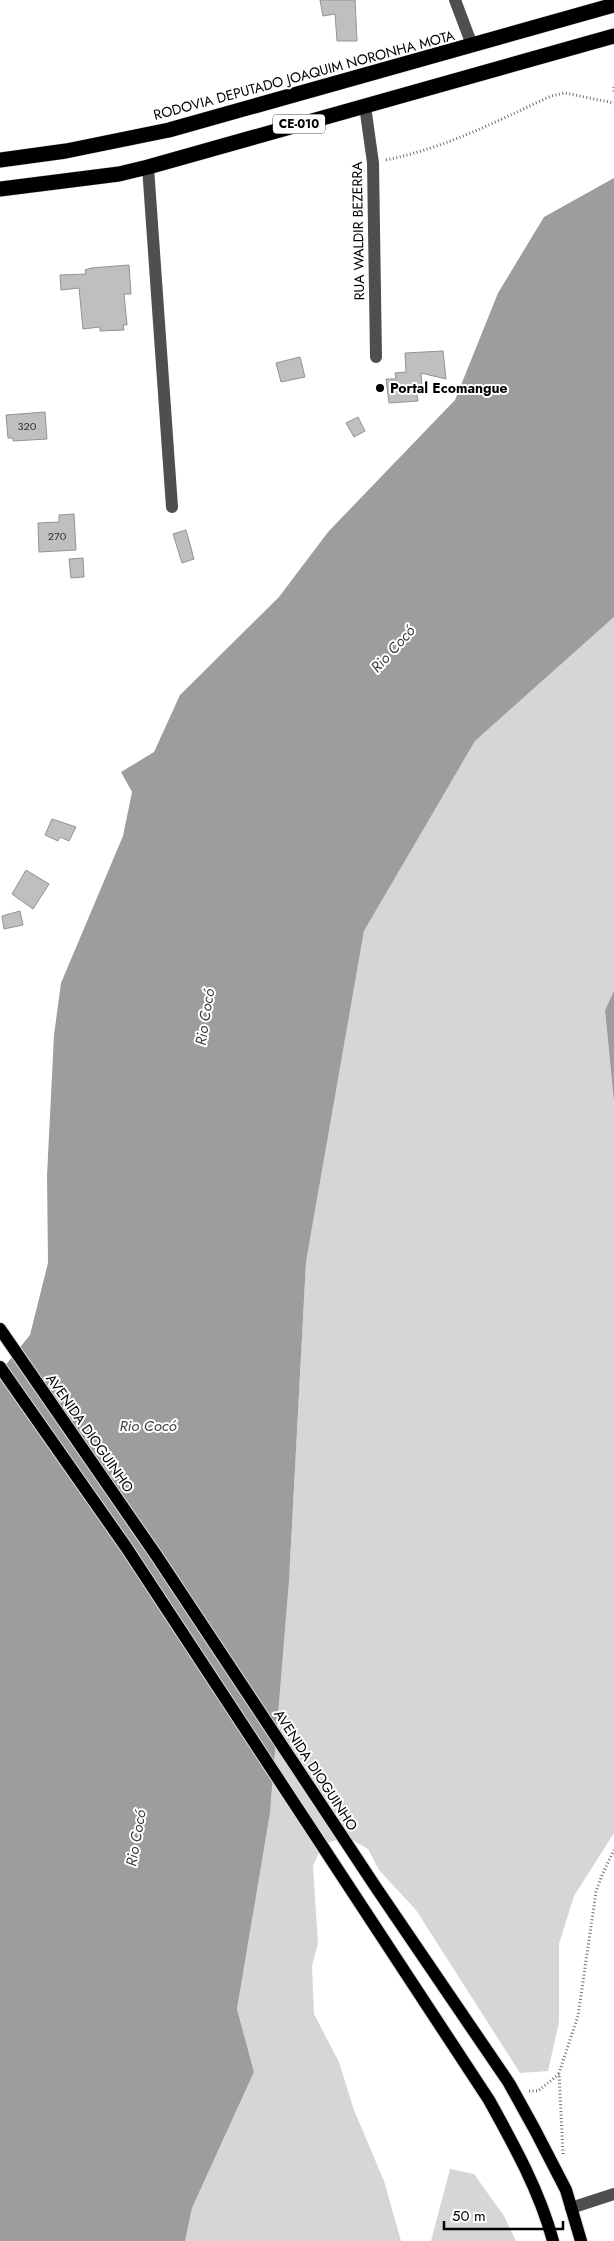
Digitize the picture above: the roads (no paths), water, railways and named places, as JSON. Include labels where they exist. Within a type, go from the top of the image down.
[{"type":"highway","name":"RODOVIA DEPUTADO JOAQUIM NORONHA MOTA","points":[[0,160],[66,151],[169,130],[614,5]]},
{"type":"highway","name":"CE-010","points":[[0,189],[119,174],[148,167],[614,36]]},
{"type":"main road","name":"AVENIDA DIOGUINHO","points":[[0,1329],[156,1555],[375,1886],[509,2083],[566,2190],[580,2241]]},
{"type":"main road","points":[[0,1367],[126,1547],[357,1898],[507,2131],[547,2219],[554,2241]]},
{"type":"street","points":[[455,0],[472,45]]},
{"type":"street","name":"RUA WALDIR BEZERRA","points":[[365,106],[373,163],[376,357]]},
{"type":"street","points":[[148,167],[172,507]]},
{"type":"street","points":[[571,2208],[614,2194]]},
{"type":"water","name":"Rio Cocó","points":[[614,178],[614,617],[475,741],[364,931],[306,1262],[289,1581],[270,1813],[237,2009],[254,2072],[192,2208],[185,2241],[0,2241],[0,1372],[30,1335],[48,1263],[47,1176],[54,1035],[61,983],[123,836],[132,792],[121,772],[154,752],[180,695],[279,597],[328,532],[455,400],[498,293],[544,217]]},
{"type":"water","points":[[614,991],[614,1103],[605,1010]]},
{"type":"place","name":"Portal Ecomangue","points":[[380,388]]}]
